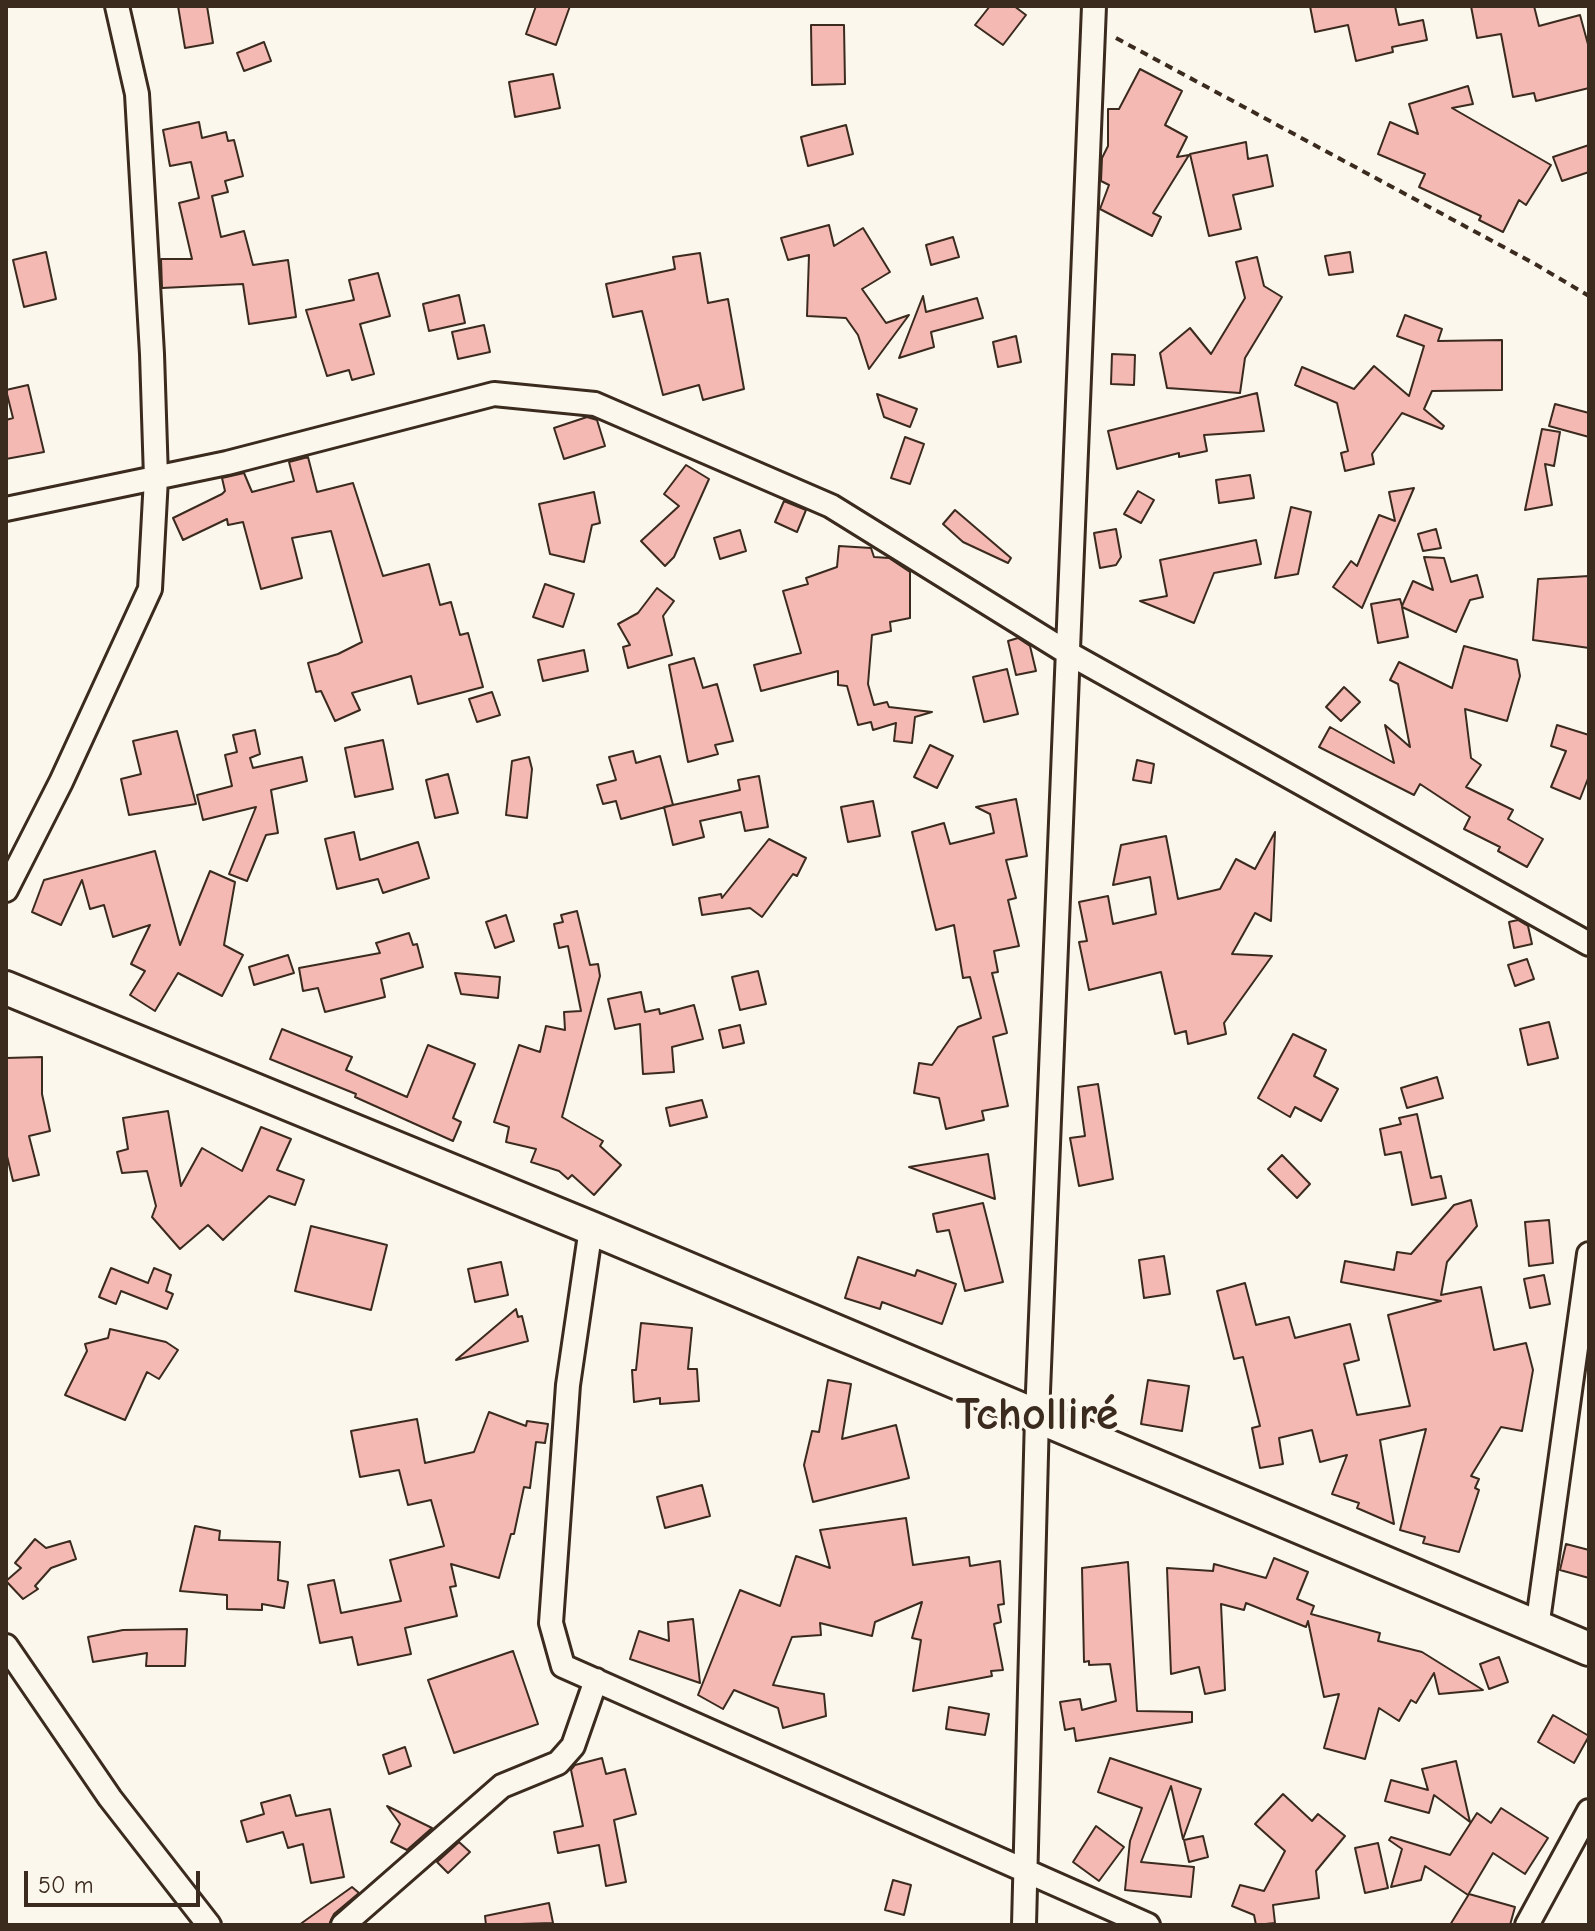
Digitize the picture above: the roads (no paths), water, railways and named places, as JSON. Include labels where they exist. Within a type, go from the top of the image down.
[{"type":"main road","points":[[6,988],[591,1228],[1589,1649]]},
{"type":"street","points":[[6,890],[61,782],[150,589],[156,478],[137,94],[117,6]]},
{"type":"street","points":[[1024,1925],[1037,1416],[1094,16]]},
{"type":"street","points":[[6,509],[156,478],[494,394],[595,404],[831,506],[1068,653],[1589,944]]},
{"type":"street","points":[[591,1228],[568,1385],[551,1623],[563,1666],[1148,1925]]},
{"type":"street","points":[[1537,1628],[1589,1254]]},
{"type":"street","points":[[6,1646],[110,1798],[209,1925]]},
{"type":"street","points":[[343,1925],[502,1786],[558,1763],[573,1746],[596,1680]]},
{"type":"street","points":[[1527,1925],[1589,1811]]},
{"type":"district","name":"Tcholliré","points":[[1037,1416]]}]
